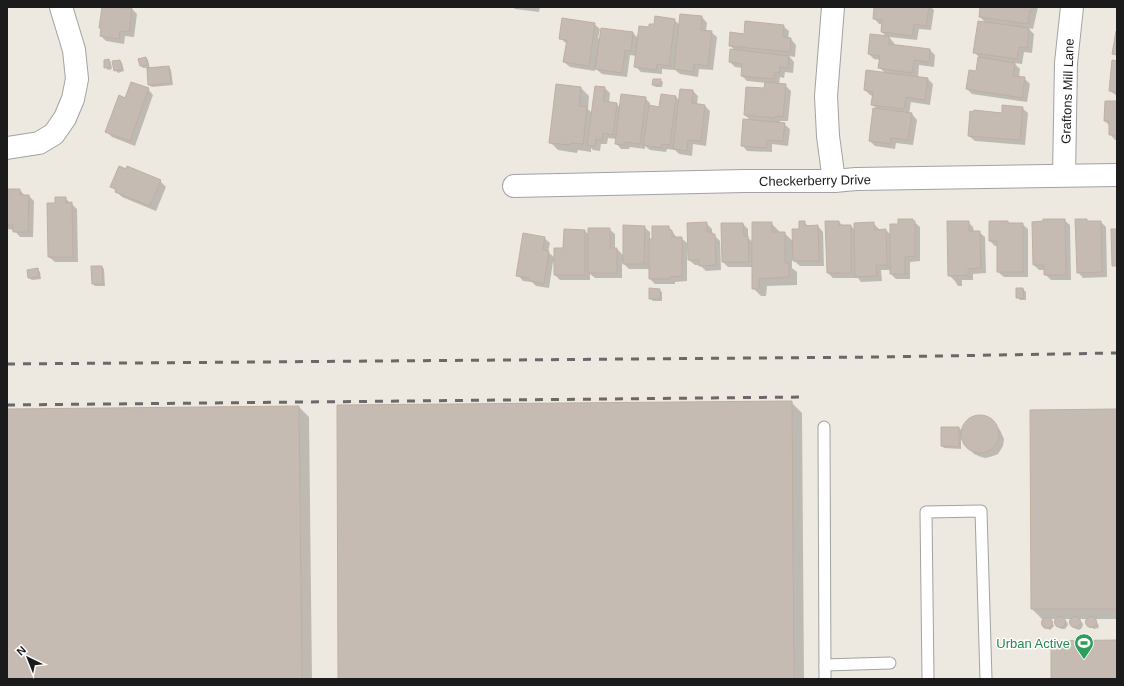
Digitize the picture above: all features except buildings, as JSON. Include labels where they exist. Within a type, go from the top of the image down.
[{"type":"street","points":[[7,148],[40,143],[54,134],[66,118],[73,99],[77,79],[74,50],[61,7]]},
{"type":"street","points":[[833,7],[826,96],[828,136],[834,181]]},
{"type":"street","name":"Graftons Mill Lane","points":[[1064,175],[1066,63],[1072,7]]},
{"type":"street","name":"Checkerberry Drive","points":[[514,186],[1117,175]]},
{"type":"lane","points":[[824,427],[825,679]]},
{"type":"lane","points":[[928,679],[926,512],[981,511],[986,679]]},
{"type":"lane","points":[[825,665],[890,663]]},
{"type":"railway","points":[[7,364],[879,357],[1117,353]]},
{"type":"railway","points":[[7,405],[804,397]]},
{"type":"place","name":"Urban Active","points":[[1084,660]]}]
